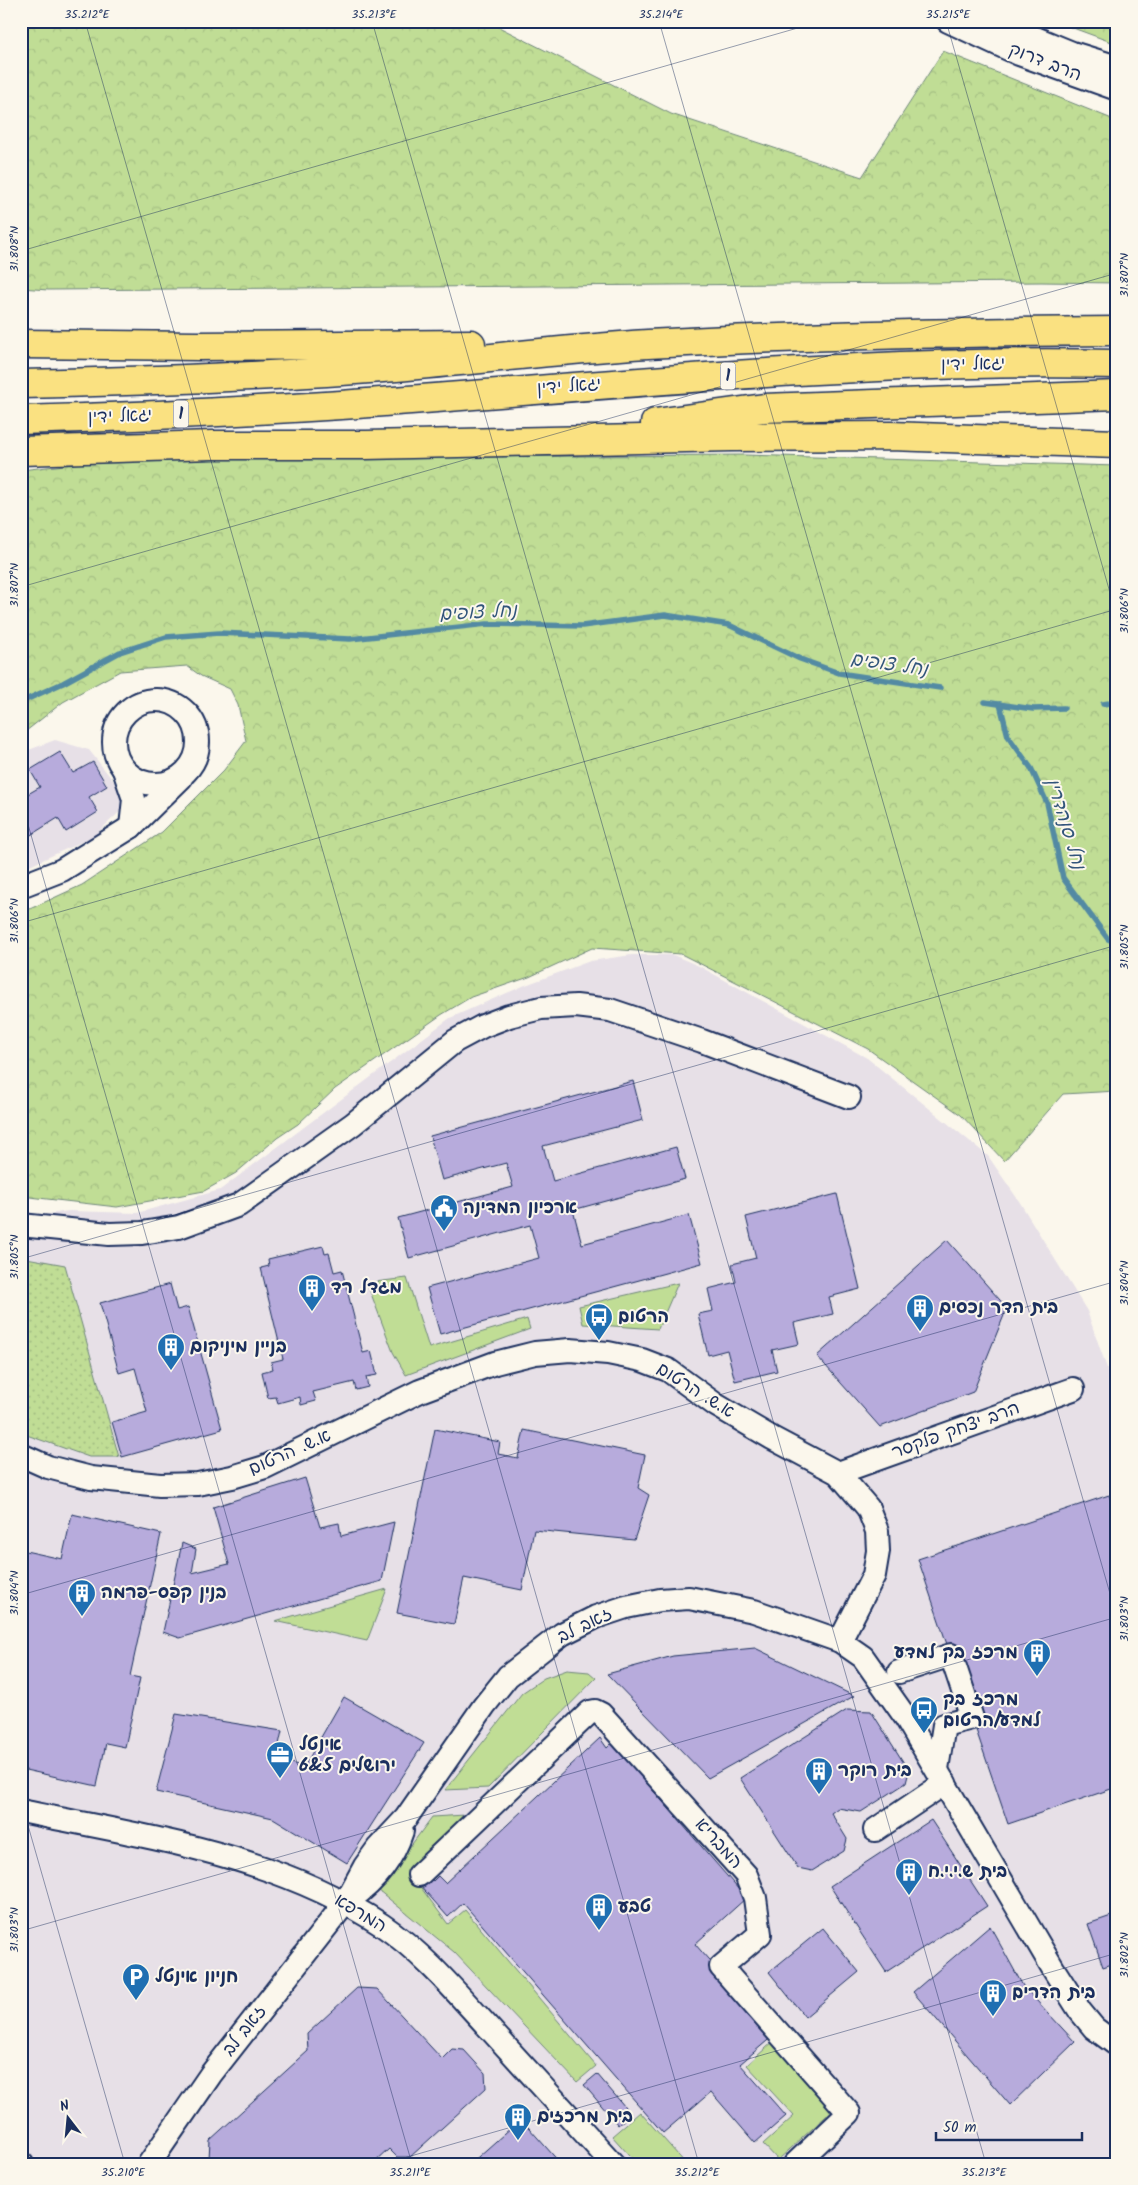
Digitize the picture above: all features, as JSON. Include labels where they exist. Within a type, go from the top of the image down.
[{"type":"highway","name":"יגאל ידין","points":[[21,384],[188,380],[396,367],[647,344],[861,334],[1117,331]]},
{"type":"highway","points":[[21,344],[208,346],[647,344]]},
{"type":"highway","name":"יגאל ידין","points":[[21,420],[255,410],[691,378],[874,367],[1060,363],[1117,364]]},
{"type":"highway","points":[[527,440],[764,408],[1117,395]]},
{"type":"highway","points":[[21,451],[212,445],[842,436],[1117,444]]},
{"type":"street","name":"הרב דרוק","points":[[948,21],[1020,54],[1117,89]]},
{"type":"street","name":"הרב דרוק","points":[[994,21],[1072,53],[1117,67]]},
{"type":"street","points":[[21,886],[62,870],[131,827],[185,773],[196,756],[198,736],[194,723],[186,712],[176,704],[162,700],[149,700],[136,704],[125,712],[117,724],[113,737],[113,748],[117,760],[124,770],[134,799],[131,827]]},
{"type":"street","points":[[124,770],[134,778],[147,783],[160,784],[174,781],[185,773]]},
{"type":"street","points":[[21,1225],[108,1234],[142,1233],[179,1227],[239,1205],[353,1124],[455,1041],[483,1026],[509,1016],[540,1008],[576,1006],[610,1010],[702,1041],[849,1097]]},
{"type":"street","name":"א.ש. הרטום","points":[[21,1455],[48,1467],[91,1478],[160,1485],[206,1482],[232,1477],[265,1467],[420,1391],[455,1376],[495,1363],[535,1353],[570,1350],[608,1353],[642,1360],[668,1370],[716,1405],[806,1457],[838,1473],[868,1508],[877,1531],[878,1551],[874,1575],[840,1641]]},
{"type":"street","name":"הרב יצחק פלקסר","points":[[838,1473],[1073,1389]]},
{"type":"street","name":"זאב לב","points":[[149,2164],[211,2074],[345,1903],[375,1880],[398,1844],[406,1818],[484,1706],[508,1676],[562,1634],[596,1617],[626,1607],[660,1600],[689,1598],[754,1611],[840,1641]]},
{"type":"street","points":[[840,1641],[863,1657],[906,1718],[1080,2012],[1094,2028],[1117,2045]]},
{"type":"street","points":[[875,1830],[941,1776],[944,1725],[972,1718],[951,1655],[899,1672]]},
{"type":"street","name":"המבריא","points":[[420,1875],[590,1712],[595,1711],[601,1714],[746,1875],[751,1885],[760,1934],[721,1967],[849,2114],[795,2164]]},
{"type":"street","name":"המרפא","points":[[21,1811],[237,1858],[288,1876],[345,1903],[383,1926],[433,1970],[613,2164]]},
{"type":"shaded area","points":[[55,740],[89,750],[130,802],[94,836],[21,870],[21,753]]},
{"type":"shaded area","points":[[632,955],[673,955],[699,966],[867,1058],[988,1156],[1019,1201],[1087,1311],[1117,1397],[1117,2164],[21,2164],[21,1218],[69,1211],[137,1213],[220,1190],[450,1018],[523,986],[590,961]]},
{"type":"green space","points":[[21,21],[487,21],[671,114],[862,177],[943,51],[1117,121],[1117,283],[48,290],[21,288]]},
{"type":"green space","points":[[1054,21],[1117,21],[1117,43],[1111,42]]},
{"type":"green space","points":[[744,455],[1117,466],[1117,1091],[1063,1094],[1004,1161],[961,1115],[868,1049],[681,954],[592,948],[529,977],[471,997],[441,1015],[335,1089],[298,1124],[277,1138],[236,1173],[204,1191],[117,1207],[21,1196],[21,913],[82,885],[162,832],[224,770],[246,741],[238,705],[230,689],[201,676],[187,666],[120,671],[63,702],[21,735],[21,470],[117,459]]},
{"type":"green space","points":[[21,1257],[65,1265],[119,1457],[89,1457],[21,1433]]},
{"type":"green space","points":[[407,1278],[429,1348],[527,1319],[530,1329],[406,1375],[393,1352],[367,1283]]},
{"type":"green space","points":[[678,1283],[658,1329],[583,1324],[579,1306]]},
{"type":"green space","points":[[387,1589],[367,1641],[275,1621]]},
{"type":"green space","points":[[567,1670],[589,1672],[596,1678],[488,1788],[445,1790],[522,1693],[544,1678]]},
{"type":"green space","points":[[465,1815],[410,1873],[448,1924],[465,1910],[596,2066],[577,2082],[454,1952],[378,1890],[432,1817]]},
{"type":"green space","points":[[775,2040],[835,2108],[778,2160],[763,2144],[794,2116],[747,2065]]},
{"type":"green space","points":[[640,2112],[686,2164],[637,2164],[612,2136]]},
{"type":"building","points":[[60,752],[73,773],[93,762],[107,786],[89,797],[98,812],[66,832],[58,818],[21,841],[21,798],[40,787],[30,770]]},
{"type":"building","points":[[633,1081],[643,1120],[543,1146],[553,1181],[676,1147],[685,1179],[573,1210],[582,1244],[689,1215],[702,1263],[440,1334],[427,1288],[539,1258],[530,1225],[409,1258],[398,1218],[513,1187],[506,1163],[442,1180],[430,1136]]},
{"type":"building","points":[[837,1194],[860,1289],[829,1297],[833,1314],[794,1323],[799,1344],[772,1350],[777,1371],[735,1381],[727,1350],[708,1355],[698,1314],[713,1311],[708,1289],[736,1282],[732,1264],[756,1258],[746,1217]]},
{"type":"building","name":"בית הדר נכסים","points":[[947,1240],[1007,1308],[973,1392],[880,1427],[817,1356]]},
{"type":"building","name":"מגדל רד","points":[[323,1246],[325,1254],[329,1253],[334,1272],[342,1270],[363,1353],[371,1351],[377,1375],[366,1377],[368,1387],[356,1390],[354,1382],[313,1392],[316,1401],[301,1405],[300,1397],[278,1403],[276,1397],[268,1398],[262,1372],[273,1369],[271,1362],[283,1359],[261,1268],[269,1266],[268,1259]]},
{"type":"building","name":"בניין מיניקום","points":[[170,1284],[177,1310],[188,1307],[222,1429],[122,1457],[112,1422],[147,1412],[135,1368],[119,1373],[100,1303]]},
{"type":"building","points":[[435,1429],[500,1442],[498,1454],[518,1458],[524,1430],[645,1455],[638,1488],[649,1495],[634,1540],[534,1530],[522,1590],[464,1578],[454,1624],[397,1613]]},
{"type":"building","points":[[305,1478],[320,1527],[339,1523],[341,1536],[394,1522],[382,1581],[180,1638],[163,1632],[182,1543],[196,1549],[192,1573],[229,1564],[213,1507]]},
{"type":"building","name":"מרכז בק למדע","points":[[1109,1495],[1117,1518],[1117,1787],[1008,1824],[918,1559]]},
{"type":"building","name":"בנין קפס-פרמה","points":[[72,1514],[161,1534],[130,1676],[140,1678],[125,1747],[106,1743],[97,1786],[21,1769],[21,1550],[62,1559]]},
{"type":"building","points":[[755,1648],[854,1696],[708,1778],[607,1674],[673,1656]]},
{"type":"building","name":"אינטל ירושלים 5&6","points":[[344,1697],[424,1743],[347,1863],[273,1818],[156,1792],[176,1714],[282,1731],[276,1758],[304,1767]]},
{"type":"building","name":"בית רוקר","points":[[847,1710],[871,1711],[909,1771],[906,1783],[861,1812],[838,1808],[831,1813],[847,1839],[844,1851],[812,1871],[798,1868],[740,1778]]},
{"type":"building","name":"טבע","points":[[600,1738],[607,1748],[612,1743],[746,1898],[695,1944],[774,2035],[740,2064],[786,2116],[755,2143],[711,2092],[663,2133],[463,1903],[448,1917],[418,1883],[428,1875],[433,1881],[438,1876],[445,1883]]},
{"type":"building","name":"בית ש.י.י.ח","points":[[931,1820],[987,1906],[886,1972],[830,1886]]},
{"type":"building","points":[[1117,1914],[1117,1968],[1115,1963],[1103,1967],[1088,1924]]},
{"type":"building","name":"בית הדרים","points":[[990,1926],[1023,1986],[1075,2042],[1010,2105],[913,1992]]},
{"type":"building","points":[[823,1928],[859,1972],[805,2017],[769,1972]]},
{"type":"building","points":[[357,1988],[377,1989],[442,2059],[452,2049],[464,2050],[485,2073],[486,2088],[410,2157],[397,2157],[389,2149],[373,2164],[213,2164],[209,2159],[210,2140],[308,2051],[307,2034]]},
{"type":"building","points":[[597,2074],[631,2114],[618,2125],[584,2085]]},
{"type":"building","name":"בית מרכזים","points":[[521,2119],[561,2164],[470,2164]]},
{"type":"waterway","name":"נחל צופים","points":[[21,702],[63,683],[120,652],[166,637],[219,633],[350,639],[487,624],[582,626],[665,615],[729,625],[800,659],[839,673],[940,688]]},
{"type":"waterway","name":"נחל צופים","points":[[985,702],[1033,709],[1064,708]]},
{"type":"waterway","name":"נחל צופים","points":[[1103,704],[1117,702]]},
{"type":"waterway","name":"נחל סנהדרין","points":[[1000,704],[1008,736],[1031,768],[1047,803],[1063,878],[1108,939],[1117,943]]},
{"type":"place","name":"ארכיון המדינה","points":[[444,1232]]},
{"type":"place","name":"מגדל רד","points":[[312,1312]]},
{"type":"place","name":"בית הדר נכסים","points":[[920,1332]]},
{"type":"place","name":"הרטום","points":[[599,1341]]},
{"type":"place","name":"בניין מיניקום","points":[[171,1371]]},
{"type":"place","name":"בנין קפס-פרמה","points":[[82,1617]]},
{"type":"place","name":"מרכז בק למדע","points":[[1037,1677]]},
{"type":"place","name":"מרכז בק למדע/הרטום","points":[[924,1734]]},
{"type":"place","name":"אינטל ירושלים 5&6","points":[[280,1779]]},
{"type":"place","name":"בית רוקר","points":[[819,1795]]},
{"type":"place","name":"בית ש.י.י.ח","points":[[909,1896]]},
{"type":"place","name":"טבע","points":[[599,1931]]},
{"type":"place","name":"חניון אינטל","points":[[136,2001]]},
{"type":"place","name":"בית הדרים","points":[[993,2017]]},
{"type":"place","name":"בית מרכזים","points":[[518,2141]]}]
